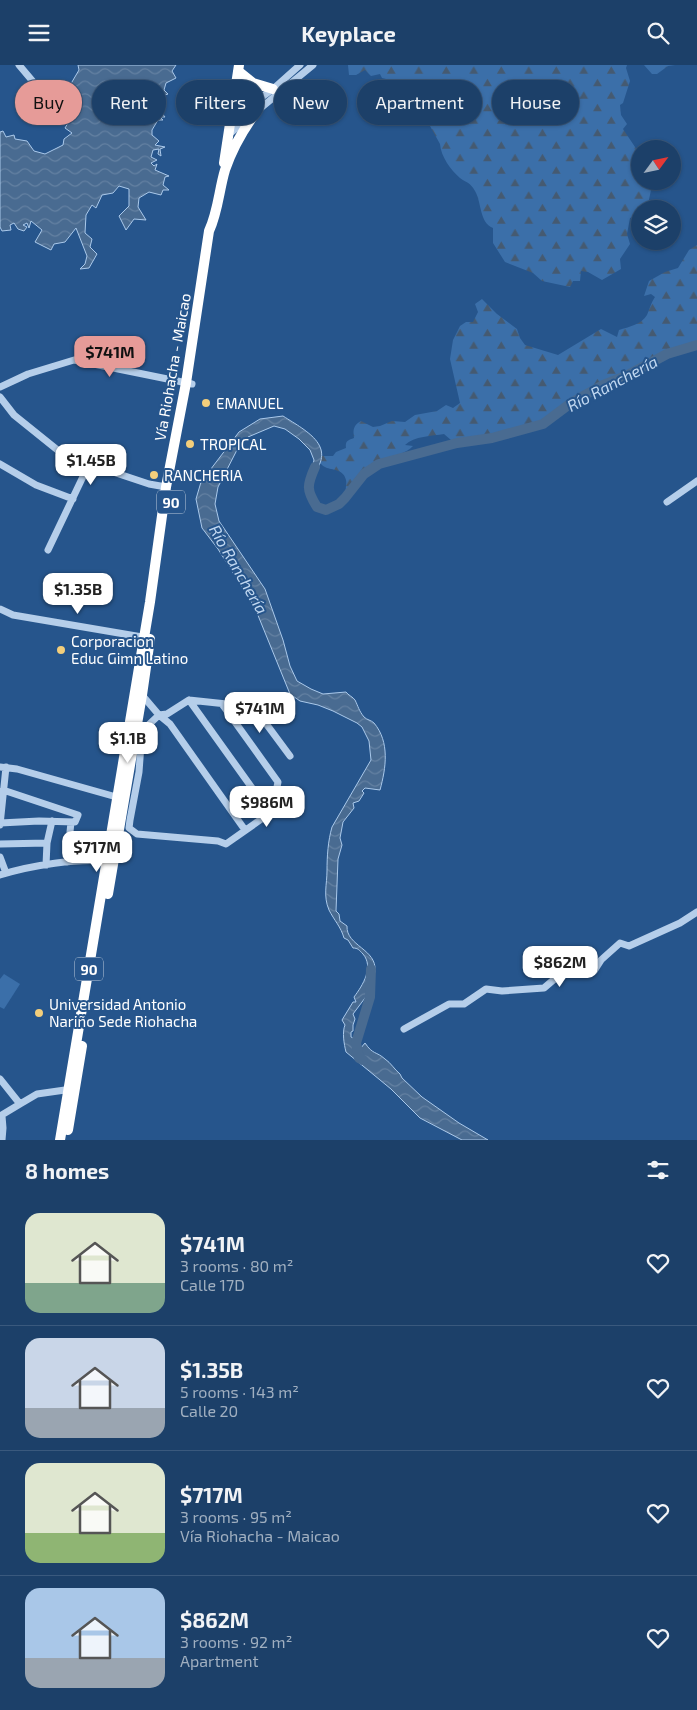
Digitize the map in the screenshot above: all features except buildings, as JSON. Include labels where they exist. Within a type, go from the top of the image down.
[{"type":"highway","points":[[238,68],[254,83],[272,89]]},
{"type":"highway","name":"90","points":[[220,192],[229,125]]},
{"type":"highway","points":[[220,192],[233,150],[247,125]]},
{"type":"highway","name":"Vía Riohacha - Maicao","points":[[66,1140],[72,1089],[216,231],[214,221],[220,192]]},
{"type":"highway","name":"Vía Riohacha - Maicao","points":[[153,602],[166,487],[189,383]]},
{"type":"highway","name":"Vía Riohacha - Maicao","points":[[60,1140],[72,1089]]},
{"type":"street","points":[[19,65],[32,80]]},
{"type":"street","points":[[264,95],[300,65]]},
{"type":"street","points":[[264,105],[313,65]]},
{"type":"street","points":[[227,135],[240,125]]},
{"type":"street","points":[[0,387],[28,374],[74,360],[189,383]]},
{"type":"street","points":[[0,397],[14,415],[60,452],[149,484],[166,487]]},
{"type":"street","points":[[0,464],[36,485],[73,499]]},
{"type":"street","points":[[48,550],[89,464]]},
{"type":"street","points":[[667,503],[697,481]]},
{"type":"street","points":[[0,609],[13,615],[147,638]]},
{"type":"street","points":[[138,694],[170,724],[245,830]]},
{"type":"street","points":[[222,704],[278,782],[278,787],[273,792],[270,813],[226,844],[210,840],[137,834],[129,828],[139,772],[142,731],[159,715],[167,714],[189,700],[236,705],[247,698],[290,756]]},
{"type":"street","points":[[189,700],[270,813]]},
{"type":"street","points":[[3,790],[78,815],[75,822],[52,821],[0,824],[3,767],[17,769],[121,798]]},
{"type":"street","points":[[46,865],[47,843],[52,821]]},
{"type":"street","points":[[67,862],[71,822]]},
{"type":"street","points":[[0,844],[47,843]]},
{"type":"street","points":[[0,857],[3,874],[67,862],[111,863]]},
{"type":"street","points":[[404,1029],[449,1004],[464,1004],[486,989],[502,991],[544,988],[565,969],[594,971],[601,960],[620,943],[629,946],[680,923],[697,912]]},
{"type":"street","points":[[0,1079],[20,1104]]},
{"type":"street","points":[[2,1140],[1,1116],[37,1094],[72,1089]]},
{"type":"green space","points":[[348,65],[627,65],[626,68],[630,81],[623,103],[620,105],[621,115],[627,124],[623,129],[631,141],[631,190],[651,190],[649,200],[631,200],[631,218],[627,234],[630,244],[620,259],[621,269],[602,280],[588,272],[581,271],[580,281],[573,281],[570,287],[542,281],[533,273],[505,262],[493,243],[493,228],[488,225],[483,217],[475,191],[447,163],[442,154],[440,144],[429,125],[482,125],[482,80],[388,80],[382,78],[380,74],[371,76],[365,70],[356,75],[349,75]]},
{"type":"green space","points":[[644,65],[675,65],[668,66],[657,74],[652,74]]},
{"type":"green space","points":[[697,245],[697,345],[667,354],[626,376],[601,386],[572,402],[543,424],[492,438],[457,443],[444,434],[413,440],[405,445],[413,446],[401,454],[376,461],[371,465],[348,494],[343,474],[326,468],[320,463],[322,456],[333,456],[336,452],[346,448],[347,441],[354,438],[355,426],[361,421],[373,427],[392,421],[405,422],[415,415],[437,411],[446,405],[453,408],[460,403],[450,359],[453,340],[460,326],[466,322],[473,322],[478,312],[475,304],[482,299],[497,314],[517,329],[525,345],[558,355],[601,329],[617,337],[619,330],[642,321],[647,315],[655,297],[651,294],[644,296],[649,281],[665,272],[678,268],[689,250]]},
{"type":"green space","points":[[4,974],[20,984],[4,1009],[0,1007],[0,979]]},
{"type":"water","points":[[78,65],[176,65],[172,71],[176,78],[166,83],[166,80],[92,80],[92,125],[155,125],[152,135],[159,141],[155,145],[165,147],[160,149],[161,156],[158,154],[159,149],[153,150],[151,157],[157,160],[151,163],[154,166],[157,164],[155,170],[169,176],[165,177],[163,185],[169,190],[163,190],[161,195],[149,192],[139,198],[138,207],[146,220],[134,219],[126,230],[119,216],[129,206],[129,189],[119,186],[113,193],[102,195],[96,208],[92,205],[86,215],[85,233],[92,239],[90,247],[97,254],[89,268],[80,269],[85,264],[87,256],[76,228],[65,242],[54,244],[51,250],[35,242],[42,230],[31,221],[29,228],[27,223],[23,225],[27,227],[24,231],[18,229],[14,223],[10,225],[11,230],[2,231],[0,227],[0,132],[3,131],[6,137],[14,135],[15,139],[27,141],[34,151],[45,154],[63,145],[64,139],[72,133],[65,128],[67,125],[82,125],[82,80],[73,80],[79,70]]},
{"type":"water","name":"Río Ranchería","points":[[283,416],[310,434],[317,441],[321,449],[322,457],[310,478],[314,460],[310,450],[285,429],[274,426],[248,437],[239,446],[218,487],[215,504],[219,521],[265,589],[290,666],[297,681],[323,694],[346,692],[355,700],[364,717],[374,723],[383,738],[385,764],[380,790],[365,788],[362,791],[364,793],[359,801],[353,803],[354,808],[343,822],[340,838],[342,845],[338,859],[336,911],[339,914],[340,921],[347,926],[351,938],[371,957],[375,971],[369,990],[366,991],[370,992],[353,1014],[355,1019],[351,1037],[353,1038],[353,1045],[360,1049],[365,1043],[370,1049],[389,1062],[402,1078],[422,1097],[459,1123],[488,1140],[462,1140],[420,1118],[391,1089],[346,1052],[343,1035],[345,1025],[342,1020],[353,1002],[356,1002],[354,997],[364,982],[368,965],[363,954],[353,948],[348,940],[344,938],[327,905],[328,854],[332,827],[371,760],[369,741],[362,727],[357,723],[318,705],[300,701],[290,694],[255,608],[218,549],[202,528],[196,499],[201,482],[239,432],[260,419]]},
{"type":"waterway","name":"Río Ranchería","points":[[315,467],[310,478],[309,492],[317,507],[326,510],[339,504],[364,474],[379,464],[457,443],[492,438],[543,424],[571,403],[601,386],[626,376],[667,354],[697,345]]},
{"type":"waterway","name":"Río Ranchería","points":[[363,1060],[359,1058],[356,1043],[370,997],[371,969]]},
{"type":"place","name":"EMANUEL","points":[[206,403]]},
{"type":"place","name":"TROPICAL","points":[[190,444]]},
{"type":"place","name":"RANCHERIA","points":[[154,475]]},
{"type":"place","name":"Corporacion Educ Gimn Latino","points":[[61,650]]},
{"type":"place","name":"Universidad Antonio Nariño Sede Riohacha","points":[[39,1013]]}]
